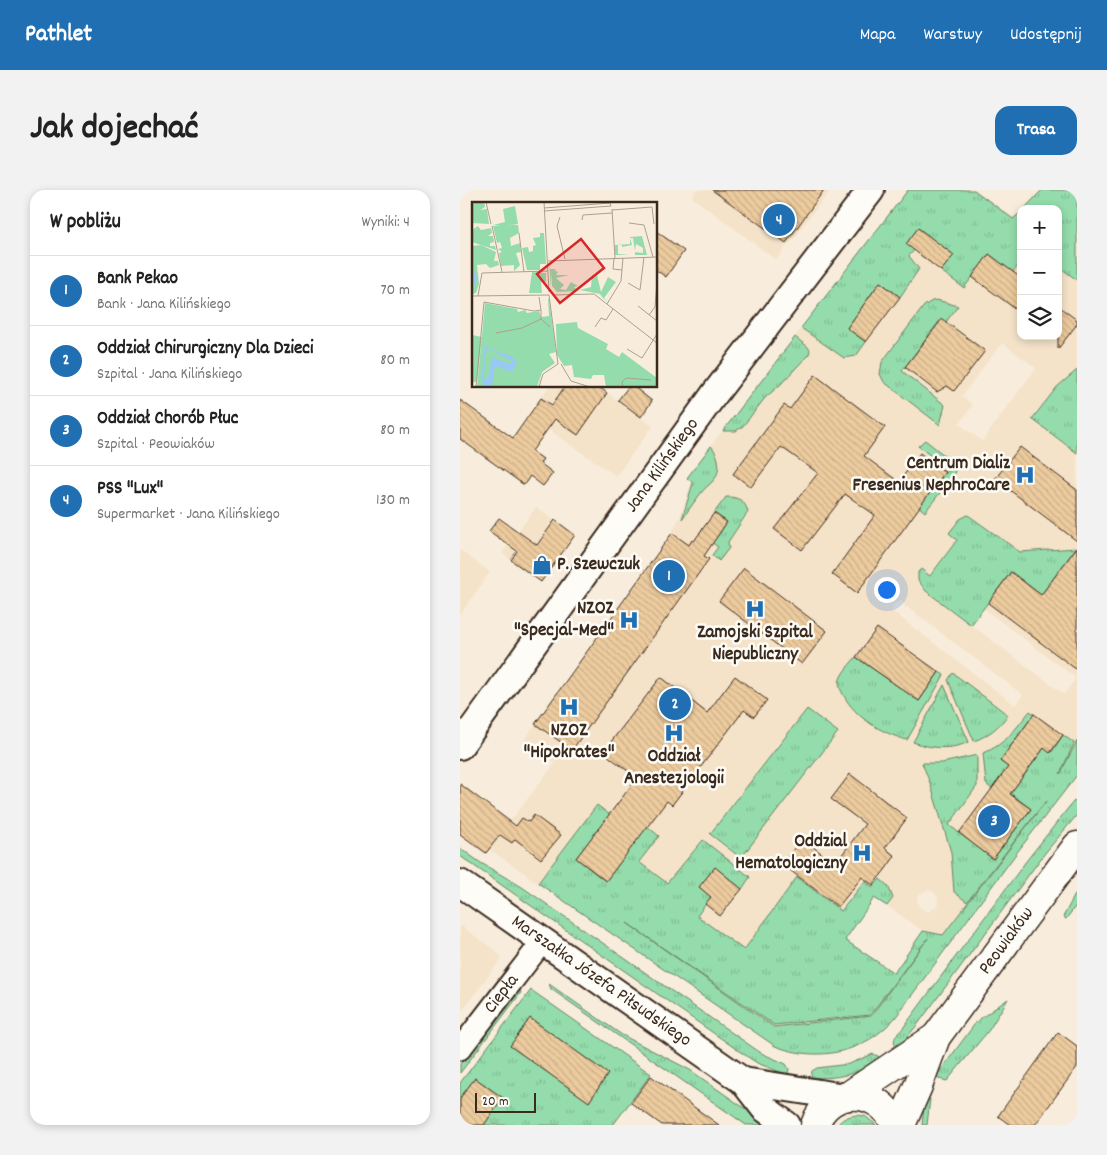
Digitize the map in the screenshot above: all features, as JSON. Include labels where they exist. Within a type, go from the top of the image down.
[{"type":"main road","name":"Peowiaków","points":[[901,1125],[936,1038],[1077,846]]},
{"type":"main road","name":"Peowiaków","points":[[815,1125],[827,1106],[846,1097],[936,1038]]},
{"type":"main road","points":[[846,1097],[857,1096],[876,1101],[891,1115],[895,1125]]},
{"type":"street","name":"Jana Kilińskiego","points":[[460,746],[713,396],[871,190]]},
{"type":"street","name":"Marszałka Józefa Piłsudskiego","points":[[460,883],[744,1081],[764,1108],[786,1125]]},
{"type":"street","name":"Ciepła","points":[[460,1049],[543,940]]},
{"type":"street","name":"Marszałka Józefa Piłsudskiego","points":[[744,1081],[846,1097]]},
{"type":"shaded area","points":[[696,190],[831,190],[776,260],[692,197]]},
{"type":"shaded area","name":"Zamojski Szpital Niepubliczny","points":[[907,190],[976,190],[1014,218],[1017,215],[1017,340],[1062,340],[1062,205],[1027,205],[1041,190],[1077,190],[1077,370],[1057,387],[1032,419],[1077,453],[1077,741],[1067,758],[1054,791],[943,935],[932,933],[871,1016],[774,1027],[549,868],[538,883],[489,849],[555,763],[524,740],[672,533],[681,514],[691,482],[686,478]],"holes":[[[928,303],[945,321],[942,319],[902,371],[880,370],[882,362]],[[1002,343],[1036,368],[982,441],[959,424],[973,405],[962,396]],[[810,350],[765,398],[743,426],[731,432]],[[718,458],[717,473],[713,481],[702,491],[683,517],[693,483]],[[956,466],[955,473],[925,512],[919,508],[948,468]],[[741,500],[746,505],[748,512],[728,542],[718,535],[727,522],[715,513]],[[972,517],[1020,552],[1076,548],[1011,572],[984,609],[1076,678],[1064,694],[926,591],[920,584],[918,576],[921,569],[929,576],[957,540],[949,533]],[[901,601],[904,603],[905,608],[907,607],[1023,695],[1015,705],[891,610],[894,604]],[[939,672],[944,675],[898,737],[879,729],[853,709],[919,701]],[[807,709],[838,732],[740,857],[711,834]],[[1030,711],[1034,715],[1000,761],[1022,777],[1044,749],[1050,753],[1074,743],[1031,809],[996,783],[992,750],[1011,735]],[[1008,715],[1003,723],[989,734],[974,741]],[[977,755],[977,786],[949,825],[993,859],[1030,810],[967,902],[954,892],[951,852],[930,783],[922,764],[942,763]],[[597,805],[576,858],[606,881],[659,836],[639,862],[667,883],[702,840],[705,904],[697,916],[744,950],[841,911],[864,881],[873,887],[880,879],[893,898],[887,906],[923,931],[931,933],[870,1015],[549,868]],[[928,890],[935,893],[938,899],[937,906],[928,912],[919,907],[917,900],[919,894]]]},
{"type":"shaded area","points":[[548,388],[601,388],[653,426],[616,476],[528,416]]},
{"type":"shaded area","points":[[536,507],[575,535],[541,582],[502,553]]},
{"type":"shaded area","points":[[460,550],[490,572],[460,615]]},
{"type":"shaded area","points":[[460,925],[496,951],[502,958],[460,1013]]},
{"type":"green space","points":[[908,190],[974,190],[1013,219],[1017,216],[1017,267],[1013,272],[989,255],[964,288],[941,271],[953,255],[918,228],[914,250],[909,256],[919,269],[900,297],[880,282],[847,328],[866,342],[856,356],[844,358],[801,328]]},
{"type":"green space","points":[[1042,190],[1077,190],[1077,280],[1062,269],[1062,205],[1028,205]]},
{"type":"green space","points":[[937,300],[958,306],[946,322],[941,319],[902,371],[945,405],[940,425],[884,382],[880,374],[882,362],[924,306]]},
{"type":"green space","points":[[795,337],[808,347],[810,350],[809,354],[765,398],[743,426],[736,431],[723,431]]},
{"type":"green space","points":[[1077,370],[1077,453],[1032,419],[1057,387]]},
{"type":"green space","points":[[925,440],[954,463],[956,469],[953,476],[925,512],[919,507],[948,469],[918,446]]},
{"type":"green space","points":[[711,446],[718,459],[717,474],[682,519],[693,483],[687,478]]},
{"type":"green space","points":[[726,497],[740,500],[748,512],[728,542],[729,548],[719,561],[712,555],[718,547],[699,533],[705,526],[718,535],[727,522],[714,513]]},
{"type":"green space","points":[[968,515],[1020,552],[1076,548],[1041,595],[1011,572],[971,625],[926,591],[918,580],[918,572],[921,569],[930,576],[957,540],[949,533],[960,519]]},
{"type":"green space","points":[[856,657],[919,701],[939,672],[944,675],[907,740],[879,729],[862,717],[848,703],[840,688],[839,681]]},
{"type":"green space","points":[[953,673],[1008,715],[993,731],[974,741],[948,680]]},
{"type":"green space","points":[[944,685],[969,742],[941,748],[913,742]]},
{"type":"green space","points":[[807,709],[838,732],[741,858],[710,834]]},
{"type":"green space","points":[[1030,711],[1034,714],[1000,761],[1023,777],[1044,748],[1051,753],[1063,735],[1074,743],[1060,774],[1077,741],[1077,775],[1018,851],[895,1018],[883,1030],[855,1047],[824,1054],[808,1054],[775,1046],[538,883],[597,805],[610,815],[576,858],[605,881],[647,826],[659,836],[639,862],[667,883],[703,840],[750,877],[742,889],[711,897],[697,916],[744,950],[797,877],[841,911],[865,881],[873,887],[880,879],[888,886],[893,898],[887,906],[874,898],[845,940],[894,973],[923,931],[943,935],[1046,801],[967,902],[954,892],[951,852],[922,763],[942,763],[977,755],[977,786],[949,825],[993,859],[1031,809],[997,783],[992,789],[986,784],[983,753],[1004,741]],"holes":[[[627,923],[774,1025],[870,1015],[928,938],[871,1016],[774,1027]]]},
{"type":"green space","points":[[1077,800],[1077,815],[1045,853],[918,1024],[897,1049],[894,1042],[896,1035],[1027,860],[1073,802]]},
{"type":"green space","points":[[460,848],[481,863],[522,887],[761,1053],[786,1064],[789,1069],[788,1075],[757,1063],[739,1051],[460,856]]},
{"type":"green space","points":[[1077,891],[1077,904],[1066,919],[1063,917]]},
{"type":"green space","points":[[549,984],[622,1035],[690,1070],[767,1124],[746,1125],[551,989]]},
{"type":"green space","points":[[519,989],[520,994],[460,1073],[460,1064]]},
{"type":"green space","points":[[531,990],[651,1074],[613,1125],[460,1125],[460,1083]]},
{"type":"green space","points":[[1008,999],[989,1030],[947,1081],[935,1078],[977,1021]]},
{"type":"green space","points":[[873,1054],[878,1056],[880,1061],[855,1072],[839,1076],[811,1077],[812,1071],[817,1068],[849,1064]]},
{"type":"green space","points":[[925,1098],[930,1099],[927,1125],[922,1125]]},
{"type":"green space","points":[[857,1115],[865,1116],[876,1125],[837,1125],[846,1118]]},
{"type":"building","points":[[712,190],[824,190],[786,243]]},
{"type":"building","points":[[918,228],[954,255],[941,271],[906,244]]},
{"type":"building","points":[[658,232],[684,251],[666,277],[658,271]]},
{"type":"building","points":[[989,254],[1017,275],[1017,310],[972,277]]},
{"type":"building","points":[[880,282],[900,297],[866,342],[847,328]]},
{"type":"building","points":[[1062,309],[1077,320],[1077,324],[1058,349],[1058,340],[1062,340]]},
{"type":"building","points":[[942,319],[985,351],[954,391],[947,386],[937,392],[905,367]]},
{"type":"building","points":[[815,375],[885,427],[864,456],[899,482],[920,453],[945,472],[857,593],[832,574],[875,515],[845,494],[802,550],[774,529],[818,473],[781,447],[751,487],[733,474],[784,405],[790,409]]},
{"type":"building","points":[[564,388],[601,388],[607,393],[578,435],[555,419],[532,451],[543,459],[540,463],[553,473],[543,486],[530,476],[524,485],[460,439],[460,400],[513,438],[541,398],[552,405]]},
{"type":"building","points":[[627,388],[636,388],[652,401],[641,417],[618,400]]},
{"type":"building","points":[[1020,447],[1077,490],[1077,541],[995,479]]},
{"type":"building","points":[[714,513],[727,522],[704,556],[709,559],[572,750],[535,724],[672,533],[689,545]]},
{"type":"building","points":[[499,518],[537,545],[555,520],[575,535],[541,582],[511,560],[517,551],[489,531]]},
{"type":"building","points":[[1077,547],[1077,670],[988,603],[1011,572],[1041,595]]},
{"type":"building","points":[[744,568],[827,631],[802,664],[719,601]]},
{"type":"building","points":[[877,628],[939,672],[919,701],[856,657]]},
{"type":"building","points":[[735,676],[767,700],[754,717],[744,710],[672,805],[667,801],[606,881],[576,858],[637,778],[603,752],[661,677],[707,713]]},
{"type":"building","points":[[1034,714],[1063,735],[1050,753],[1044,748],[1010,794],[1031,809],[993,859],[959,833],[1008,767],[1000,761]]},
{"type":"building","points":[[850,774],[907,818],[885,848],[895,856],[885,870],[873,885],[862,877],[838,907],[782,864],[802,838],[835,864],[865,824],[831,799]]},
{"type":"building","points":[[460,784],[516,826],[522,818],[529,822],[534,815],[561,835],[541,859],[515,839],[512,843],[500,835],[486,853],[460,834]]},
{"type":"building","points":[[715,867],[742,889],[720,916],[705,904],[711,897],[699,887]]},
{"type":"building","points":[[530,1018],[608,1074],[589,1102],[510,1046]]},
{"type":"building","points":[[1058,1032],[1077,1046],[1077,1067],[1035,1125],[1010,1125],[998,1116]]},
{"type":"building","points":[[651,1076],[719,1125],[662,1125],[631,1103]]},
{"type":"building","points":[[475,1078],[503,1098],[484,1125],[460,1125],[460,1098]]},
{"type":"place","name":"PSS \"Lux\"","points":[[779,220]]},
{"type":"place","name":"Centrum Dializ Fresenius NephroCare","points":[[1025,475]]},
{"type":"place","name":"P. Szewczuk","points":[[542,565]]},
{"type":"place","name":"Bank Pekao","points":[[669,576]]},
{"type":"place","name":"Zamojski Szpital Niepubliczny","points":[[755,609]]},
{"type":"place","name":"NZOZ \"Specjal-Med\"","points":[[629,620]]},
{"type":"place","name":"Oddział Chirurgiczny Dla Dzieci","points":[[675,704]]},
{"type":"place","name":"NZOZ \"Hipokrates\"","points":[[569,707]]},
{"type":"place","name":"Oddział Anestezjologii","points":[[674,733]]},
{"type":"place","name":"Oddział Chorób Płuc","points":[[994,821]]},
{"type":"place","name":"Oddzial Hematologiczny","points":[[862,853]]}]
